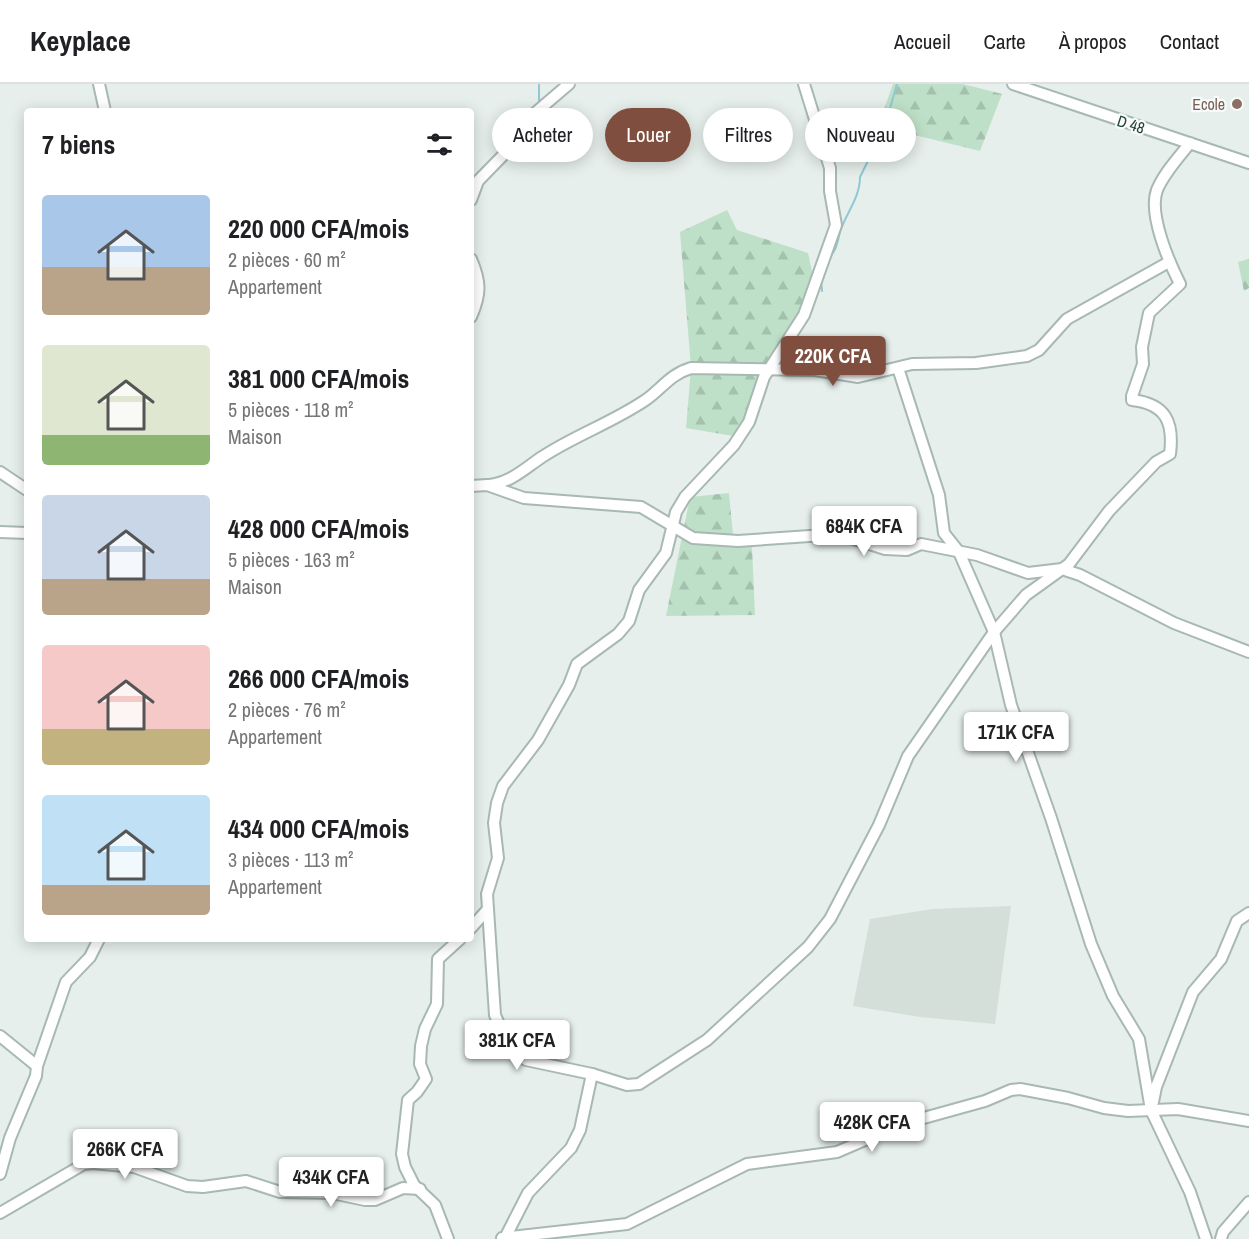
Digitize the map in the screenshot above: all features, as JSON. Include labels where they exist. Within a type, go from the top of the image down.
[{"type":"street","points":[[99,84],[104,108]]},
{"type":"street","points":[[474,192],[478,181],[516,142],[528,118],[569,84]]},
{"type":"street","points":[[804,84],[830,168],[830,191],[836,225],[804,315],[768,370],[749,422],[734,445],[685,497],[676,512],[666,553],[639,590],[629,621],[618,634],[577,664],[569,685],[538,740],[503,786],[497,802],[494,823],[498,858],[487,894],[493,1006],[505,1038],[526,1060],[592,1074],[627,1085],[639,1084],[707,1040],[808,947],[830,919],[879,825],[908,756],[994,632],[1026,596],[1069,564],[1109,510],[1155,462],[1170,454],[1173,433],[1161,409],[1145,402],[1132,400],[1132,396],[1143,363],[1142,347],[1149,313],[1180,284],[1169,262],[1156,218],[1156,192],[1190,143]]},
{"type":"street","name":"D 48","points":[[1013,84],[1249,163]]},
{"type":"street","points":[[474,486],[502,483],[522,474],[542,457],[620,416],[649,397],[677,372],[691,368],[815,370],[858,377],[912,364],[975,363],[1027,356],[1039,350],[1067,319],[1148,276],[1169,262]]},
{"type":"street","points":[[474,265],[480,278],[481,291],[474,309]]},
{"type":"street","points":[[898,368],[939,495],[944,533],[959,552],[994,632],[1011,705],[1051,818],[1091,944],[1113,996],[1139,1039],[1151,1110],[1190,1192],[1206,1239]]},
{"type":"street","points":[[0,472],[24,488]]},
{"type":"street","points":[[487,485],[524,498],[641,507],[693,538],[738,541],[838,534],[885,549],[907,550],[921,544],[959,552],[1028,573],[1062,569],[1080,575],[1174,624],[1249,652]]},
{"type":"street","points":[[0,531],[24,533]]},
{"type":"street","points":[[474,925],[488,909]]},
{"type":"street","points":[[1151,1110],[1156,1087],[1193,992],[1221,958],[1238,921],[1249,914]]},
{"type":"street","points":[[0,1174],[10,1138],[36,1076],[37,1066],[66,982],[90,957],[98,942]]},
{"type":"street","points":[[448,1239],[435,1205],[414,1185],[402,1154],[408,1100],[417,1092],[426,1078],[420,1064],[421,1046],[425,1029],[437,1004],[438,959],[457,942]]},
{"type":"street","points":[[0,1035],[37,1066]]},
{"type":"street","points":[[502,1238],[528,1193],[571,1148],[580,1130],[592,1074]]},
{"type":"street","points":[[502,1238],[627,1224],[747,1164],[837,1152],[902,1124],[986,1101],[1011,1090],[1068,1098],[1104,1108],[1178,1109],[1249,1121]]},
{"type":"street","points":[[0,1213],[84,1164],[93,1163],[134,1167],[187,1186],[203,1187],[246,1181],[280,1191],[333,1193],[366,1200],[375,1200],[403,1188],[420,1189]]},
{"type":"street","points":[[1221,1239],[1223,1232],[1249,1202]]},
{"type":"shaded area","points":[[1011,906],[995,1024],[920,1017],[853,1006],[870,919],[932,909]]},
{"type":"green space","points":[[893,84],[963,84],[1002,94],[980,151],[916,135],[916,108],[884,108]]},
{"type":"green space","points":[[727,210],[737,230],[808,253],[815,285],[764,377],[739,437],[686,428],[691,368],[680,232]]},
{"type":"green space","points":[[1249,259],[1249,288],[1244,291],[1238,262]]},
{"type":"green space","points":[[729,493],[734,545],[752,547],[755,615],[666,616],[690,497]]},
{"type":"waterway","points":[[539,84],[539,106]]},
{"type":"waterway","points":[[829,258],[835,249],[855,199],[860,177],[885,126],[897,84]]},
{"type":"waterway","points":[[821,279],[822,291]]},
{"type":"place","name":"Ecole","points":[[1237,104]]}]
